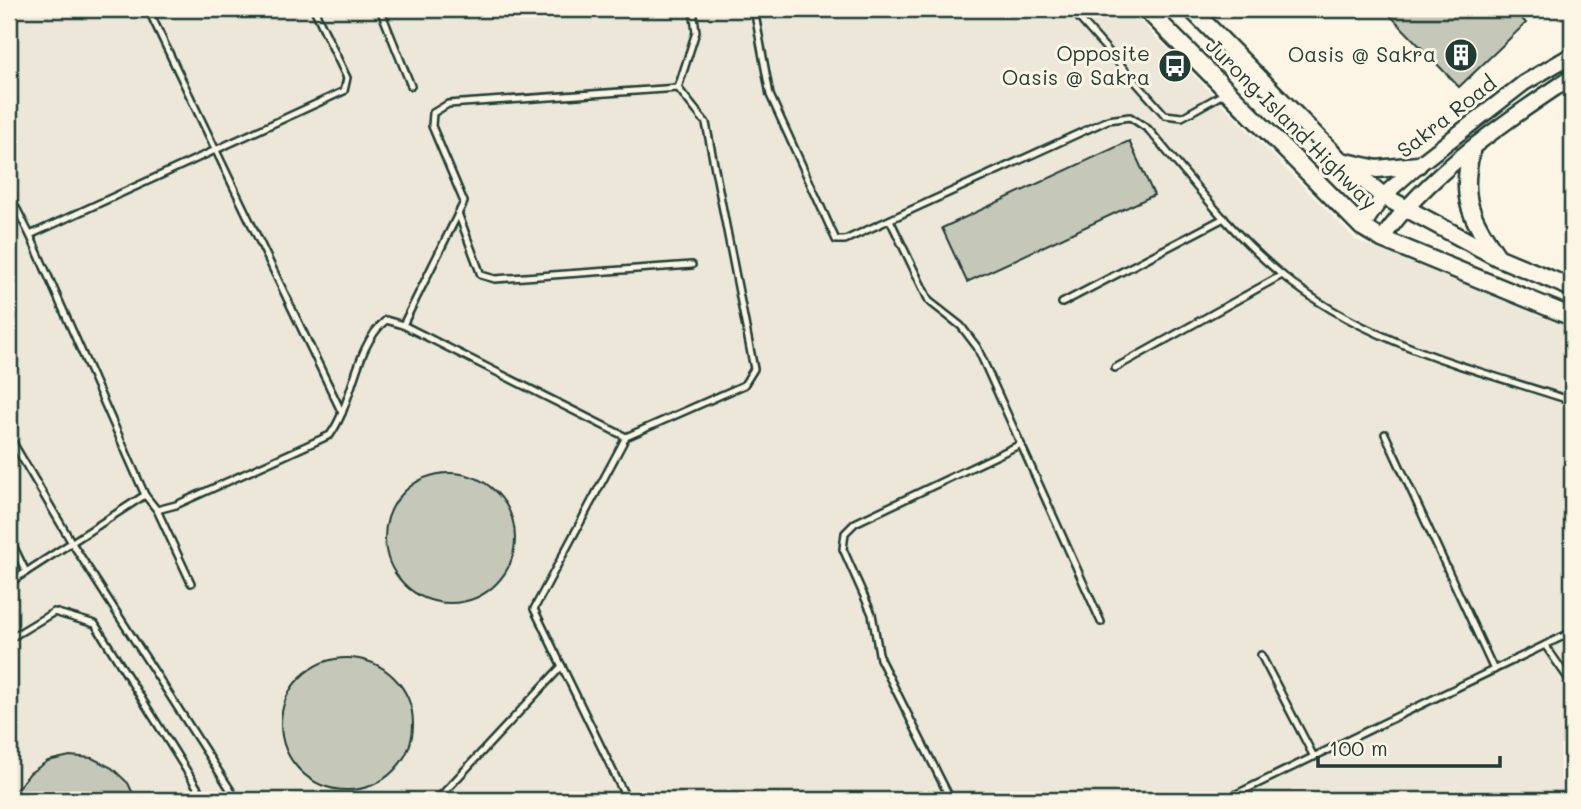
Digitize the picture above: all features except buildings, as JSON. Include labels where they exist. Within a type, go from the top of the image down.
[{"type":"main road","name":"Jurong Island Highway","points":[[1146,9],[1362,227],[1382,239],[1572,317]]},
{"type":"main road","name":"Jurong Island Highway","points":[[1191,9],[1340,160],[1382,196],[1497,257],[1572,288]]},
{"type":"main road","points":[[1471,152],[1466,173],[1466,199],[1473,220],[1497,257]]},
{"type":"main road","points":[[1340,160],[1377,169],[1418,165]]},
{"type":"street","name":"Sakra Road","points":[[1362,227],[1382,196],[1418,165],[1524,83],[1572,55]]},
{"type":"street","name":"Sakra Road","points":[[1382,239],[1403,209],[1471,152],[1572,77]]},
{"type":"lane","points":[[148,9],[342,413]]},
{"type":"lane","points":[[30,235],[333,96],[348,86],[347,78],[314,9]]},
{"type":"lane","points":[[380,9],[411,86]]},
{"type":"lane","points":[[678,88],[696,32],[693,9]]},
{"type":"lane","points":[[754,9],[773,102],[834,237],[845,240],[1108,120],[1122,117],[1136,120],[1147,129],[1224,218],[1282,275],[1329,308],[1382,336],[1572,401]]},
{"type":"lane","points":[[1071,9],[1165,115],[1182,117],[1228,92]]},
{"type":"lane","points":[[403,325],[464,202],[432,126],[433,113],[448,104],[678,88]]},
{"type":"lane","points":[[627,800],[534,609],[626,437],[744,385],[754,369],[706,123],[678,88]]},
{"type":"lane","points":[[9,194],[30,235],[145,495],[157,510],[191,583]]},
{"type":"lane","points":[[458,213],[481,275],[495,279],[692,265]]},
{"type":"lane","points":[[1062,303],[1224,218]]},
{"type":"lane","points":[[890,220],[929,301],[970,335],[1101,622]]},
{"type":"lane","points":[[1115,368],[1282,275]]},
{"type":"lane","points":[[157,510],[176,505],[324,439],[333,430],[342,413],[377,328],[386,320],[403,325],[626,437]]},
{"type":"lane","points":[[1385,434],[1494,670]]},
{"type":"lane","points":[[9,436],[72,543],[237,800]]},
{"type":"lane","points":[[950,800],[880,659],[872,614],[843,549],[845,533],[855,523],[1021,444]]},
{"type":"lane","points":[[9,583],[145,495]]},
{"type":"lane","points":[[9,537],[26,572]]},
{"type":"lane","points":[[9,639],[54,612],[95,624],[205,800]]},
{"type":"lane","points":[[1224,800],[1232,799],[1572,632]]},
{"type":"lane","points":[[1545,645],[1572,684]]},
{"type":"lane","points":[[1261,655],[1314,757]]},
{"type":"lane","points":[[437,800],[562,666]]},
{"type":"shaded area","points":[[9,9],[1128,9],[1356,240],[1572,329],[1572,800],[9,800]]},
{"type":"place","name":"Oasis @ Sakra","points":[[1461,55]]},
{"type":"place","name":"Opposite Oasis @ Sakra","points":[[1175,66]]}]
